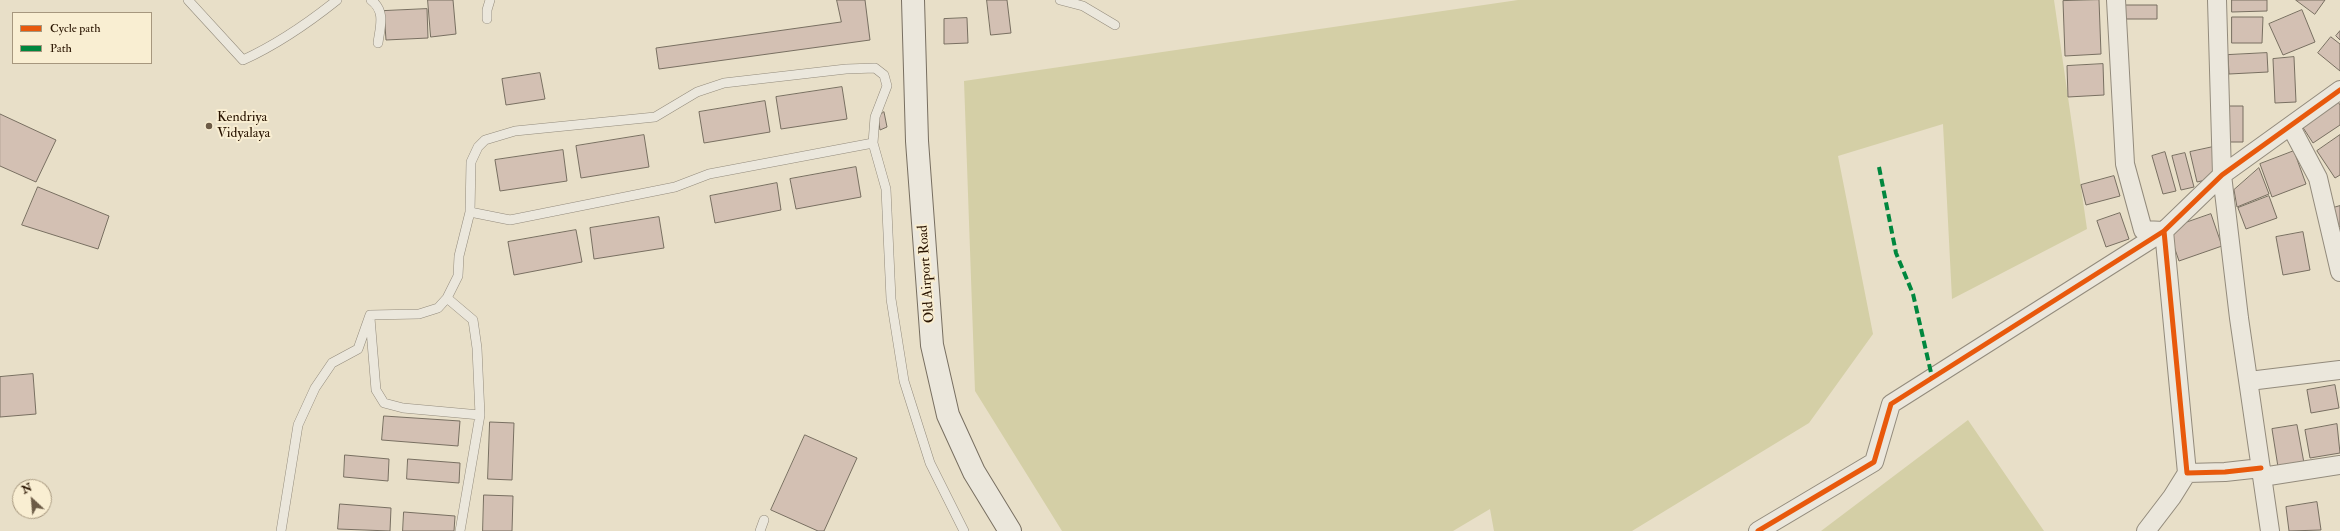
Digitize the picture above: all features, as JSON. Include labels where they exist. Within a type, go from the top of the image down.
[{"type":"main road","name":"Old Airport Road","points":[[912,0],[917,141],[932,345],[948,414],[974,472],[1010,531]]},
{"type":"street","points":[[2116,0],[2125,164],[2143,230],[2164,231]]},
{"type":"street","points":[[2217,0],[2222,175],[2239,318],[2270,531]]},
{"type":"street","points":[[1758,531],[1874,462],[1891,404],[2164,231],[2222,175],[2291,127],[2340,90]]},
{"type":"street","points":[[2291,127],[2318,178],[2340,272]]},
{"type":"street","points":[[2146,531],[2172,497],[2187,473],[2164,231]]},
{"type":"street","points":[[2249,381],[2340,370]]},
{"type":"street","points":[[2187,473],[2262,472],[2340,465]]},
{"type":"lane","points":[[188,0],[244,60],[273,47],[303,27],[337,0]]},
{"type":"lane","points":[[371,0],[377,4],[381,13],[378,43]]},
{"type":"lane","points":[[486,19],[490,0]]},
{"type":"lane","points":[[1060,0],[1083,6],[1115,25]]},
{"type":"lane","points":[[370,315],[419,314],[438,308],[447,298],[458,276],[459,256],[470,212],[471,162],[478,147],[485,140],[516,132],[655,117],[697,92],[724,83],[846,69],[875,68],[884,75],[887,86],[875,117],[873,143],[886,189],[891,299],[904,381],[930,463],[964,531]]},
{"type":"lane","points":[[470,212],[510,220],[675,187],[709,174],[873,143]]},
{"type":"lane","points":[[447,298],[473,320],[478,348],[480,415],[460,531]]},
{"type":"lane","points":[[370,315],[376,390],[384,403],[403,408],[480,415]]},
{"type":"lane","points":[[281,531],[298,425],[315,388],[332,363],[358,349],[370,315]]},
{"type":"lane","points":[[760,531],[764,520]]},
{"type":"shaded area","points":[[1518,0],[2054,0],[2087,229],[1952,299],[1943,124],[1838,156],[1873,334],[1809,423],[1632,531],[1494,531],[1490,509],[1453,531],[1062,531],[975,391],[964,81]]},
{"type":"shaded area","points":[[1968,420],[2044,531],[1821,531]]},
{"type":"building","points":[[428,0],[453,0],[456,34],[431,37]]},
{"type":"building","points":[[837,0],[865,0],[870,40],[659,69],[656,48],[841,22]]},
{"type":"building","points":[[987,0],[1007,0],[1011,33],[991,35]]},
{"type":"building","points":[[2099,0],[2101,54],[2065,56],[2063,1]]},
{"type":"building","points":[[2232,0],[2267,0],[2267,11],[2232,12]]},
{"type":"building","points":[[2296,0],[2325,0],[2315,14]]},
{"type":"building","points":[[2119,5],[2157,5],[2157,19],[2119,19]]},
{"type":"building","points":[[427,9],[428,38],[386,40],[384,11]]},
{"type":"building","points":[[2302,10],[2315,42],[2283,55],[2269,24]]},
{"type":"building","points":[[2232,17],[2263,17],[2262,43],[2232,43]]},
{"type":"building","points":[[967,18],[968,43],[944,44],[944,19]]},
{"type":"building","points":[[2340,31],[2340,40],[2336,36]]},
{"type":"building","points":[[2331,37],[2340,44],[2340,71],[2318,53]]},
{"type":"building","points":[[2267,53],[2268,72],[2229,74],[2228,55]]},
{"type":"building","points":[[2294,57],[2296,102],[2275,103],[2273,59]]},
{"type":"building","points":[[2103,64],[2104,95],[2068,97],[2067,66]]},
{"type":"building","points":[[540,73],[545,99],[506,105],[502,79]]},
{"type":"building","points":[[842,87],[847,119],[781,129],[776,97]]},
{"type":"building","points":[[2337,100],[2340,105],[2340,125],[2313,143],[2300,123]]},
{"type":"building","points":[[765,101],[770,132],[704,143],[699,112]]},
{"type":"building","points":[[2225,106],[2243,106],[2243,142],[2226,142]]},
{"type":"building","points":[[884,112],[887,127],[880,130],[878,117]]},
{"type":"building","points":[[0,114],[56,140],[36,182],[0,166]]},
{"type":"building","points":[[644,135],[649,167],[581,178],[576,146]]},
{"type":"building","points":[[2340,135],[2340,175],[2335,178],[2317,151]]},
{"type":"building","points":[[2213,147],[2219,177],[2197,182],[2190,152]]},
{"type":"building","points":[[563,150],[567,181],[500,191],[495,160]]},
{"type":"building","points":[[2294,151],[2306,184],[2272,197],[2260,164]]},
{"type":"building","points":[[2165,152],[2176,191],[2163,194],[2152,156]]},
{"type":"building","points":[[2185,153],[2194,187],[2181,190],[2172,156]]},
{"type":"building","points":[[856,167],[861,197],[796,209],[790,179]]},
{"type":"building","points":[[2259,168],[2269,194],[2237,207],[2234,190]]},
{"type":"building","points":[[2114,176],[2120,196],[2086,205],[2081,185]]},
{"type":"building","points":[[777,183],[781,210],[715,223],[710,196]]},
{"type":"building","points":[[38,187],[109,216],[98,249],[22,225]]},
{"type":"building","points":[[2269,196],[2277,218],[2246,229],[2238,208]]},
{"type":"building","points":[[2340,206],[2340,226],[2339,227],[2333,208]]},
{"type":"building","points":[[2120,213],[2129,239],[2106,247],[2097,221]]},
{"type":"building","points":[[2211,214],[2222,246],[2179,261],[2168,229]]},
{"type":"building","points":[[659,217],[664,248],[594,259],[590,228]]},
{"type":"building","points":[[576,230],[582,262],[514,275],[508,242]]},
{"type":"building","points":[[2303,232],[2310,270],[2283,275],[2276,237]]},
{"type":"building","points":[[33,374],[36,414],[0,417],[0,377]]},
{"type":"building","points":[[2335,385],[2339,408],[2311,413],[2307,390]]},
{"type":"building","points":[[384,416],[460,421],[458,446],[382,440]]},
{"type":"building","points":[[490,422],[514,423],[512,480],[488,479]]},
{"type":"building","points":[[2337,424],[2340,453],[2310,458],[2305,430]]},
{"type":"building","points":[[2297,425],[2304,463],[2278,467],[2272,429]]},
{"type":"building","points":[[805,435],[857,458],[824,531],[818,531],[771,510]]},
{"type":"building","points":[[345,455],[389,459],[388,481],[344,477]]},
{"type":"building","points":[[408,459],[460,463],[459,483],[407,479]]},
{"type":"building","points":[[484,495],[513,496],[512,531],[483,531]]},
{"type":"building","points":[[2317,502],[2321,530],[2289,531],[2286,507]]},
{"type":"building","points":[[340,504],[391,508],[390,531],[338,529]]},
{"type":"building","points":[[404,512],[455,516],[454,531],[403,531]]},
{"type":"marked path","points":[[1879,167],[1896,253],[1913,294],[1932,377]]},
{"type":"cycle path","points":[[1758,531],[1874,462],[1891,404],[2164,231],[2222,175],[2340,90]]},
{"type":"cycle path","points":[[2164,231],[2187,473],[2225,472],[2261,468]]},
{"type":"place","name":"Kendriya Vidyalaya","points":[[209,126]]}]
